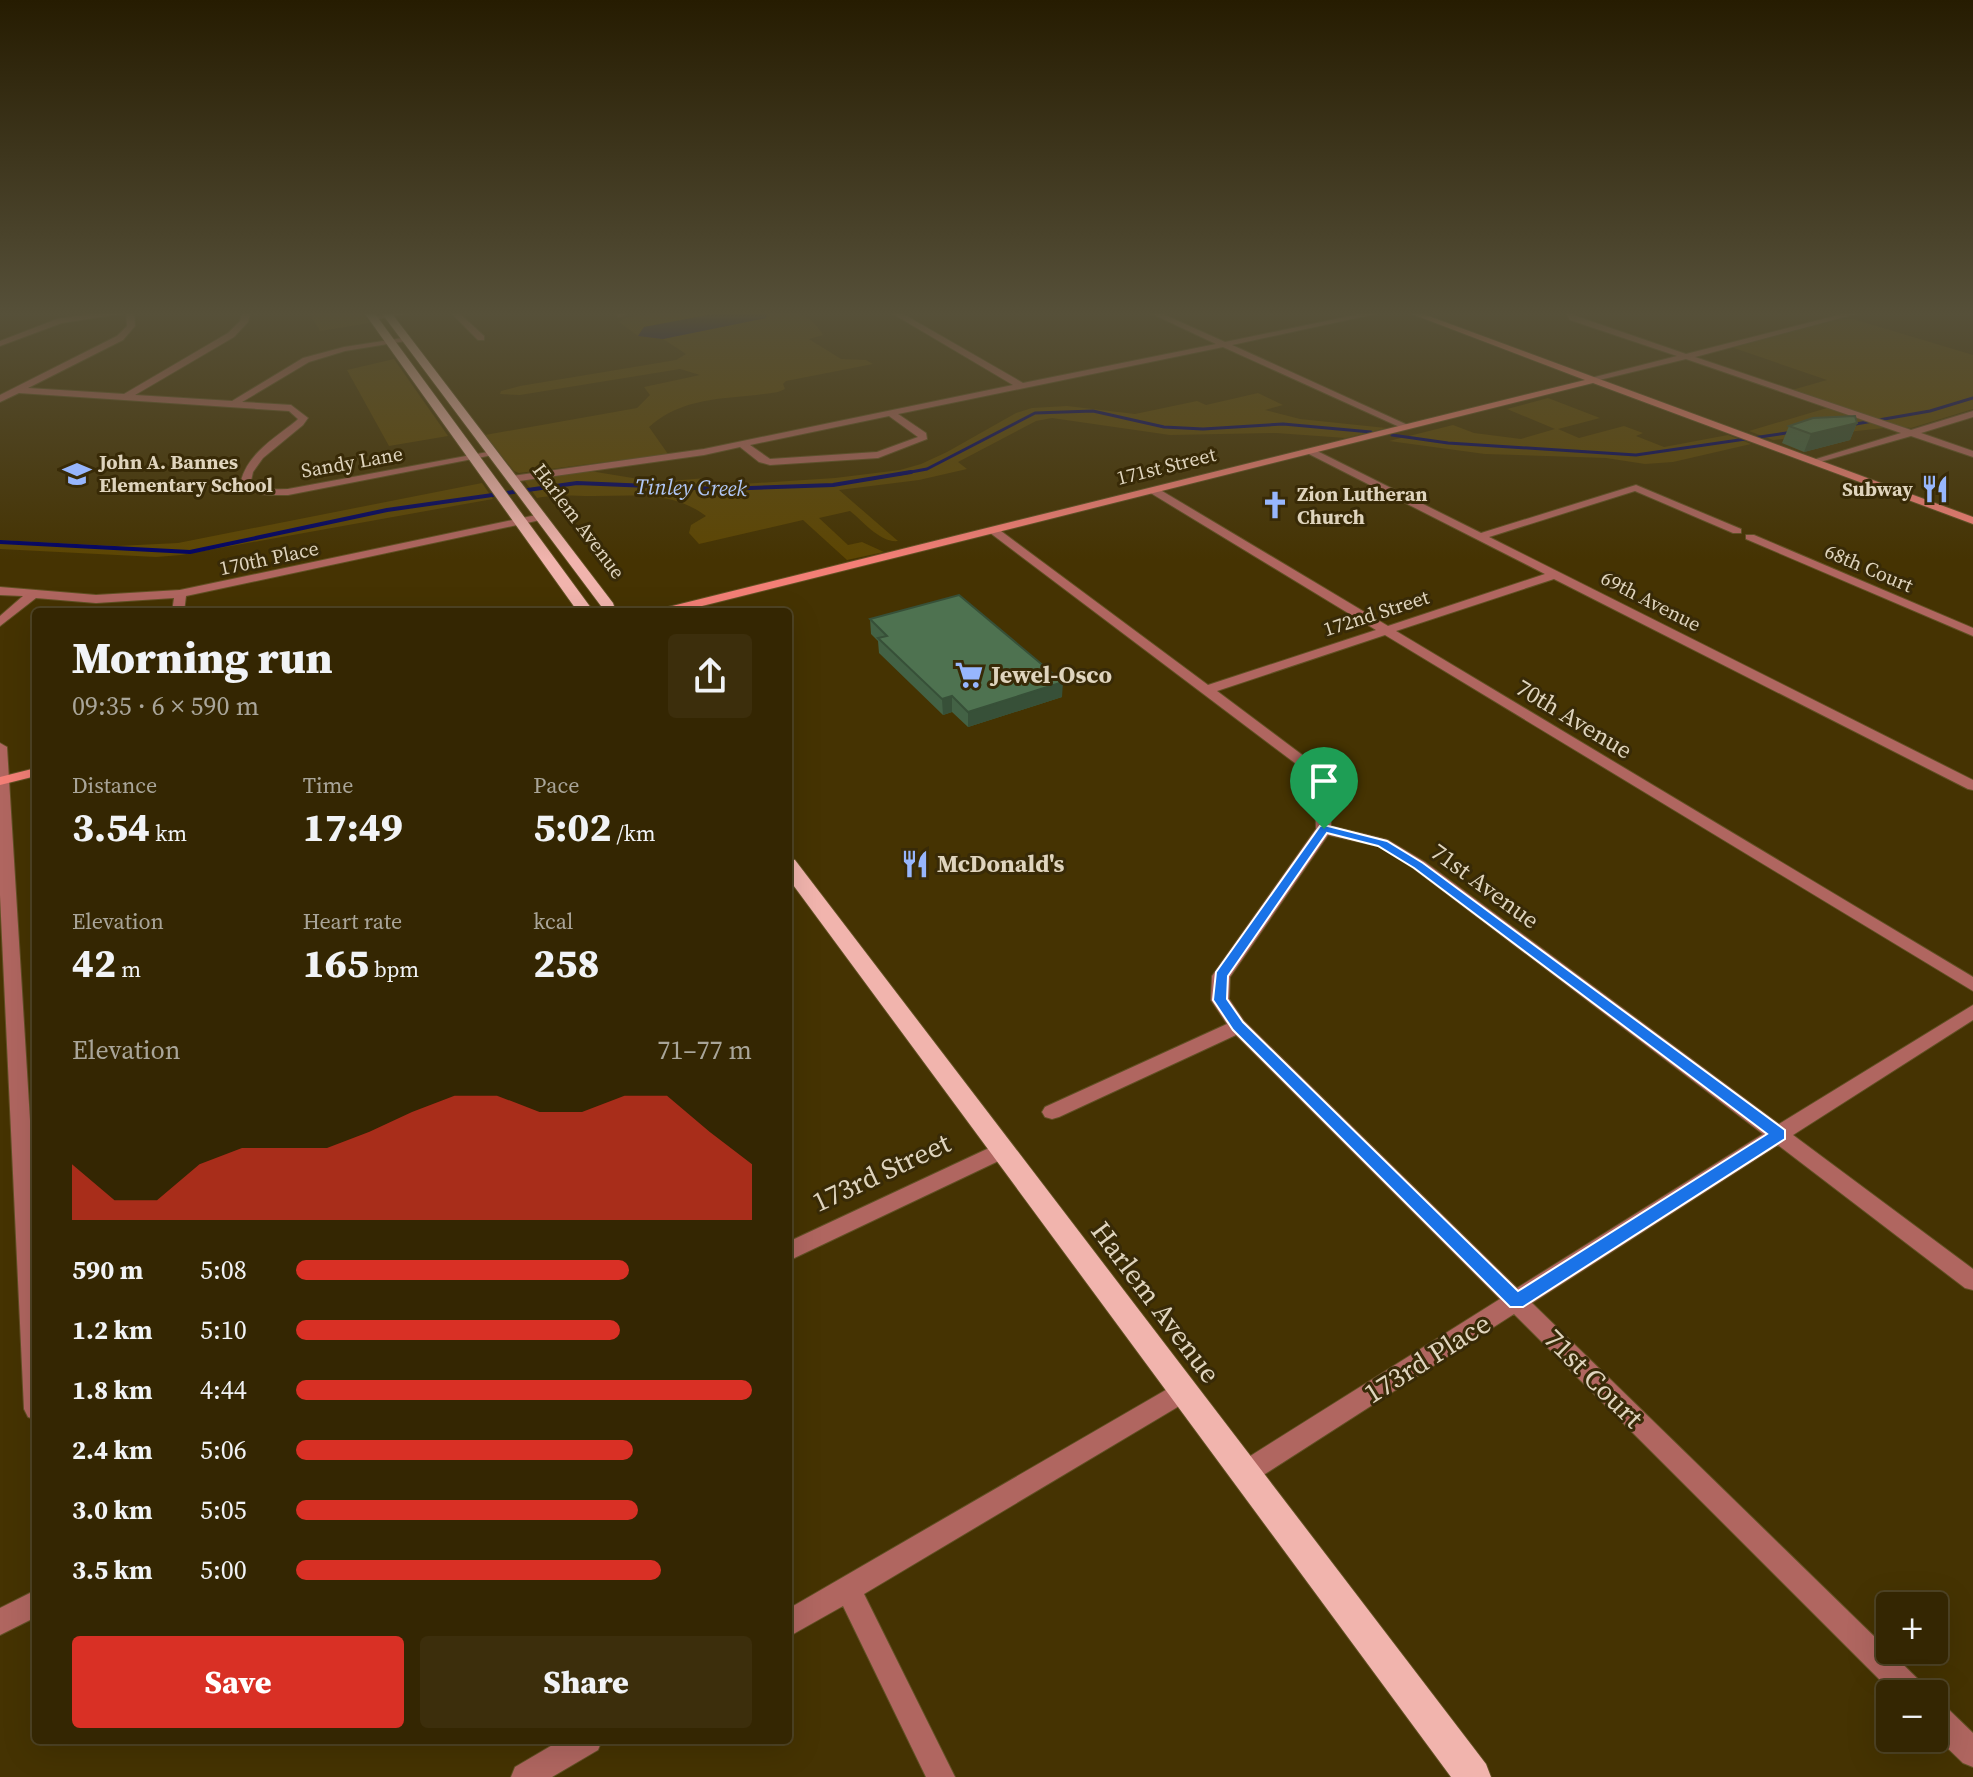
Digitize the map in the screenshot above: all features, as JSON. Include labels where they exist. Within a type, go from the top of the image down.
[{"type":"main road","name":"Harlem Avenue","points":[[426,394],[583,608]]},
{"type":"main road","name":"Harlem Avenue","points":[[448,394],[608,608]]},
{"type":"main road","name":"Harlem Avenue","points":[[792,869],[1473,1777]]},
{"type":"street","name":"Sandy Lane","points":[[90,394],[282,406],[303,418],[246,473],[246,481],[258,495],[320,487],[493,454]]},
{"type":"street","points":[[127,396],[131,394]]},
{"type":"street","points":[[236,402],[249,394]]},
{"type":"street","points":[[517,486],[742,444],[983,394]]},
{"type":"street","points":[[1334,394],[1407,427]]},
{"type":"street","name":"171st Street","points":[[680,608],[1539,394]]},
{"type":"street","points":[[1632,394],[1973,521]]},
{"type":"street","points":[[1796,394],[1973,454]]},
{"type":"street","points":[[742,444],[762,460],[770,462],[878,455],[922,439],[923,435],[890,413]]},
{"type":"street","points":[[1816,462],[1973,414]]},
{"type":"street","name":"69th Avenue","points":[[1310,451],[1973,786]]},
{"type":"street","points":[[1479,537],[1636,488],[1737,531]]},
{"type":"street","name":"70th Avenue","points":[[1153,490],[1973,985]]},
{"type":"street","name":"170th Place","points":[[0,591],[111,599],[180,594],[541,517]]},
{"type":"street","points":[[993,530],[1210,689],[1300,760],[1322,791],[1324,829]]},
{"type":"street","name":"68th Court","points":[[1750,537],[1973,632]]},
{"type":"street","name":"172nd Street","points":[[1210,689],[1555,575]]},
{"type":"street","points":[[0,622],[33,594]]},
{"type":"street","points":[[178,608],[180,594]]},
{"type":"street","points":[[0,747],[32,1337]]},
{"type":"street","points":[[1,781],[32,773]]},
{"type":"street","name":"71st Court","points":[[1324,829],[1221,976],[1220,1000],[1238,1026],[1899,1680]]},
{"type":"street","name":"71st Avenue","points":[[1324,829],[1383,843],[1419,865],[1973,1281]]},
{"type":"street","name":"173rd Place","points":[[1245,1473],[1973,1011]]},
{"type":"street","points":[[1052,1112],[1238,1026]]},
{"type":"street","name":"173rd Street","points":[[792,1250],[1002,1150]]},
{"type":"street","points":[[792,1622],[1183,1391]]},
{"type":"street","points":[[848,1589],[941,1777]]},
{"type":"street","points":[[0,1622],[32,1605]]},
{"type":"street","points":[[1948,1729],[1973,1753]]},
{"type":"street","points":[[525,1777],[581,1744]]},
{"type":"shaded area","points":[[360,394],[418,394],[448,436],[389,446]]},
{"type":"shaded area","points":[[762,394],[710,400],[663,416],[649,427],[668,454],[519,473],[485,435],[637,408],[650,395]]},
{"type":"shaded area","points":[[1260,394],[1283,405],[1265,410],[1300,419],[1386,428],[1346,438],[1276,433],[1170,435],[1052,418],[1036,421],[958,462],[967,469],[919,480],[839,490],[898,541],[878,535],[850,511],[819,518],[848,545],[862,542],[884,552],[847,560],[803,520],[699,544],[689,533],[691,525],[706,516],[679,502],[637,495],[537,498],[524,480],[590,471],[657,482],[706,478],[712,486],[835,478],[900,470],[921,464],[1016,413],[1032,408],[1067,406],[1135,414],[1197,401],[1206,405]]},
{"type":"shaded area","points":[[1804,394],[1973,394],[1973,409],[1911,428]]},
{"type":"shaded area","points":[[1548,398],[1600,418],[1558,429],[1579,438],[1624,426],[1643,433],[1636,436],[1664,447],[1728,435],[1751,444],[1673,462],[1645,464],[1606,458],[1485,454],[1389,441],[1453,425],[1474,433],[1521,439],[1555,429],[1507,409]]},
{"type":"shaded area","points":[[1827,408],[1884,428],[1773,440],[1749,431]]},
{"type":"shaded area","points":[[482,483],[493,499],[181,555],[156,557],[0,549],[0,540],[117,546],[178,543]]},
{"type":"building","points":[[1855,416],[1857,423],[1811,434],[1789,426],[1813,418]]},
{"type":"building","name":"Jewel-Osco","points":[[959,595],[1063,682],[968,712],[952,696],[942,699],[878,638],[887,636],[870,619]]},
{"type":"waterway","name":"Tinley Creek","points":[[1850,425],[1930,411],[1973,398]]},
{"type":"waterway","name":"Tinley Creek","points":[[909,472],[927,469],[1035,413],[1093,411],[1164,427],[1203,429],[1283,424],[1371,432]]},
{"type":"waterway","name":"Tinley Creek","points":[[1392,435],[1448,443],[1636,455],[1793,432]]},
{"type":"waterway","name":"Tinley Creek","points":[[0,542],[190,552],[387,510],[577,483],[722,489],[833,485],[909,472]]},
{"type":"waterway","name":"Tinley Creek","points":[[900,474],[909,472]]},
{"type":"place","name":"John A. Bannes Elementary School","points":[[77,474]]},
{"type":"place","name":"Subway","points":[[1935,489]]},
{"type":"place","name":"Zion Lutheran Church","points":[[1275,505]]},
{"type":"place","name":"Jewel-Osco","points":[[969,675]]},
{"type":"place","name":"McDonald's","points":[[915,864]]},
{"type":"route","points":[[1324,829],[1383,843],[1419,865],[1779,1135],[1517,1301],[1238,1026],[1220,1000],[1221,976],[1324,829]]}]
